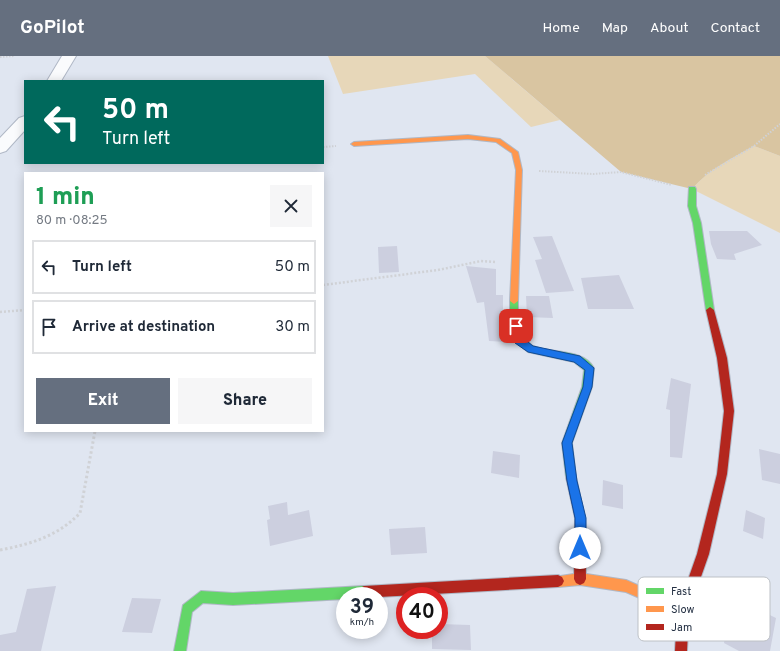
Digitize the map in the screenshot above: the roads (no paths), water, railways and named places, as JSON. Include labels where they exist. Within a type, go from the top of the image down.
[{"type":"street","points":[[55,80],[69,56]]},
{"type":"street","points":[[0,148],[24,122]]},
{"type":"street","points":[[354,144],[468,137],[498,140],[515,152],[519,170],[514,312],[519,340],[531,349],[577,358],[589,368],[588,387],[567,443],[572,481],[580,518],[580,579]]},
{"type":"street","points":[[692,190],[692,206],[697,223],[710,314],[722,358],[729,411],[722,474],[703,554],[695,577]]},
{"type":"street","points":[[180,651],[187,609],[201,597],[232,599],[517,584],[580,579],[626,586],[638,591]]},
{"type":"street","points":[[681,651],[682,641]]}]
